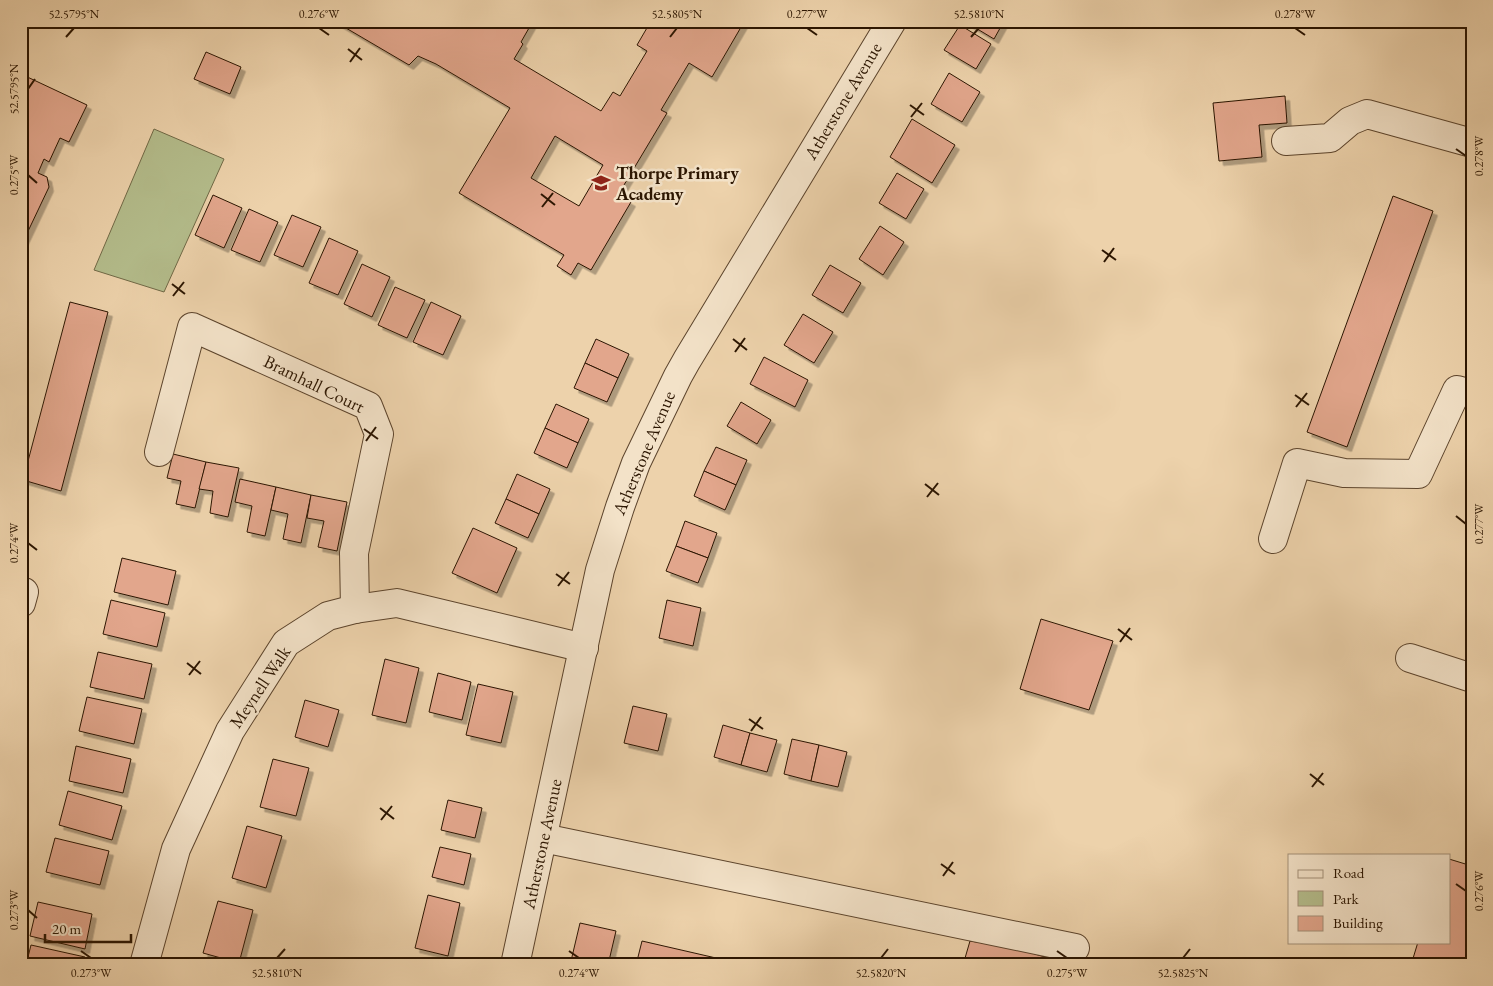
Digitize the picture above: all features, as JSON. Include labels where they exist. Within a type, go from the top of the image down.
[{"type":"street","name":"Atherstone Avenue","points":[[515,965],[600,570],[636,463],[678,376],[892,21]]},
{"type":"street","points":[[1286,141],[1330,138],[1350,121],[1367,114],[1472,142]]},
{"type":"street","name":"Bramhall Court","points":[[159,452],[192,327],[368,406],[379,434],[354,553],[355,609]]},
{"type":"street","points":[[1273,540],[1297,463],[1344,473],[1418,474],[1457,390],[1472,394]]},
{"type":"street","name":"Meynell Walk","points":[[144,965],[176,849],[230,731],[286,643],[328,616],[355,609],[397,603],[584,648]]},
{"type":"street","points":[[1410,658],[1472,678]]},
{"type":"street","points":[[543,838],[1075,948]]},
{"type":"green space","points":[[154,129],[224,159],[164,292],[94,270]]},
{"type":"building","points":[[334,21],[435,21],[439,24],[441,21],[533,21],[514,59],[601,111],[613,92],[620,96],[647,51],[637,45],[651,21],[744,22],[712,77],[689,63],[661,110],[667,113],[618,195],[631,202],[591,270],[578,263],[571,275],[557,266],[564,255],[459,193],[510,108],[436,64],[418,56],[409,65]],"holes":[[[555,136],[603,165],[579,206],[531,178]]]},
{"type":"building","points":[[964,21],[1004,21],[994,39]]},
{"type":"building","points":[[960,25],[991,44],[976,69],[944,50]]},
{"type":"building","points":[[206,52],[241,67],[230,94],[194,79]]},
{"type":"building","points":[[949,73],[980,92],[962,122],[931,104]]},
{"type":"building","points":[[21,74],[87,105],[69,142],[60,138],[49,162],[44,159],[38,173],[47,177],[49,187],[21,246]]},
{"type":"building","points":[[1285,96],[1287,123],[1259,125],[1262,157],[1219,161],[1213,103]]},
{"type":"building","points":[[912,119],[955,145],[932,183],[890,157]]},
{"type":"building","points":[[897,173],[924,189],[906,219],[879,203]]},
{"type":"building","points":[[213,195],[242,208],[224,248],[195,235]]},
{"type":"building","points":[[1393,196],[1433,211],[1347,447],[1307,432]]},
{"type":"building","points":[[249,209],[278,222],[260,262],[231,250]]},
{"type":"building","points":[[292,215],[321,227],[303,267],[274,255]]},
{"type":"building","points":[[880,226],[904,242],[883,275],[859,259]]},
{"type":"building","points":[[329,238],[358,251],[338,295],[309,283]]},
{"type":"building","points":[[362,264],[390,277],[372,317],[344,304]]},
{"type":"building","points":[[830,265],[861,283],[843,313],[812,295]]},
{"type":"building","points":[[395,287],[425,300],[407,338],[378,325]]},
{"type":"building","points":[[70,302],[108,312],[61,491],[23,480]]},
{"type":"building","points":[[431,302],[461,316],[443,355],[413,342]]},
{"type":"building","points":[[803,314],[833,332],[814,363],[784,345]]},
{"type":"building","points":[[596,339],[629,354],[618,378],[585,363]]},
{"type":"building","points":[[764,357],[808,380],[795,407],[750,384]]},
{"type":"building","points":[[585,363],[618,378],[607,402],[574,388]]},
{"type":"building","points":[[741,402],[771,420],[757,444],[727,426]]},
{"type":"building","points":[[556,404],[589,419],[578,443],[545,428]]},
{"type":"building","points":[[545,428],[578,443],[567,468],[534,453]]},
{"type":"building","points":[[716,447],[747,460],[736,485],[704,471]]},
{"type":"building","points":[[173,454],[206,462],[195,508],[176,504],[181,481],[167,478]]},
{"type":"building","points":[[206,462],[239,468],[228,517],[210,513],[213,491],[199,489]]},
{"type":"building","points":[[704,471],[736,485],[725,510],[694,496]]},
{"type":"building","points":[[517,474],[550,489],[539,514],[506,499]]},
{"type":"building","points":[[240,479],[276,487],[265,536],[247,532],[252,506],[235,502]]},
{"type":"building","points":[[276,487],[311,495],[301,543],[283,539],[288,514],[271,510]]},
{"type":"building","points":[[311,495],[347,502],[337,551],[318,547],[324,521],[307,518]]},
{"type":"building","points":[[506,499],[539,514],[528,538],[495,523]]},
{"type":"building","points":[[685,521],[717,533],[708,558],[676,546]]},
{"type":"building","points":[[473,528],[517,548],[497,593],[452,573]]},
{"type":"building","points":[[676,546],[708,558],[698,583],[666,571]]},
{"type":"building","points":[[122,558],[176,571],[168,605],[114,592]]},
{"type":"building","points":[[111,600],[165,613],[157,647],[103,634]]},
{"type":"building","points":[[667,600],[701,608],[693,646],[659,638]]},
{"type":"building","points":[[1041,619],[1113,641],[1089,710],[1020,689]]},
{"type":"building","points":[[98,652],[152,664],[144,699],[90,687]]},
{"type":"building","points":[[385,659],[419,668],[406,723],[372,715]]},
{"type":"building","points":[[438,673],[471,682],[462,720],[429,712]]},
{"type":"building","points":[[478,684],[513,692],[501,743],[466,735]]},
{"type":"building","points":[[87,697],[142,709],[134,744],[79,731]]},
{"type":"building","points":[[305,700],[339,710],[328,747],[295,737]]},
{"type":"building","points":[[633,706],[667,714],[658,751],[624,743]]},
{"type":"building","points":[[723,725],[750,733],[741,765],[714,757]]},
{"type":"building","points":[[750,733],[777,740],[767,772],[741,765]]},
{"type":"building","points":[[792,739],[819,745],[811,781],[784,774]]},
{"type":"building","points":[[819,745],[847,752],[838,787],[811,781]]},
{"type":"building","points":[[76,746],[131,759],[123,793],[69,781]]},
{"type":"building","points":[[273,759],[309,768],[296,816],[260,807]]},
{"type":"building","points":[[68,791],[122,806],[112,840],[59,825]]},
{"type":"building","points":[[448,800],[482,808],[475,838],[441,830]]},
{"type":"building","points":[[247,826],[282,836],[266,888],[232,878]]},
{"type":"building","points":[[55,838],[109,851],[100,885],[46,872]]},
{"type":"building","points":[[440,847],[471,854],[464,885],[432,877]]},
{"type":"building","points":[[1450,859],[1472,866],[1472,965],[1411,965],[1417,944],[1450,944]]},
{"type":"building","points":[[428,895],[460,903],[448,956],[415,948]]},
{"type":"building","points":[[218,901],[253,910],[239,963],[203,953]]},
{"type":"building","points":[[38,902],[92,914],[85,949],[30,936]]},
{"type":"building","points":[[580,923],[616,931],[608,965],[585,965],[571,961]]},
{"type":"building","points":[[642,941],[716,958],[714,965],[636,965]]},
{"type":"building","points":[[970,941],[1012,947],[1045,957],[1043,965],[963,965]]},
{"type":"building","points":[[31,945],[85,957],[83,965],[26,965]]},
{"type":"place","name":"Thorpe Primary Academy","points":[[601,183]]}]
